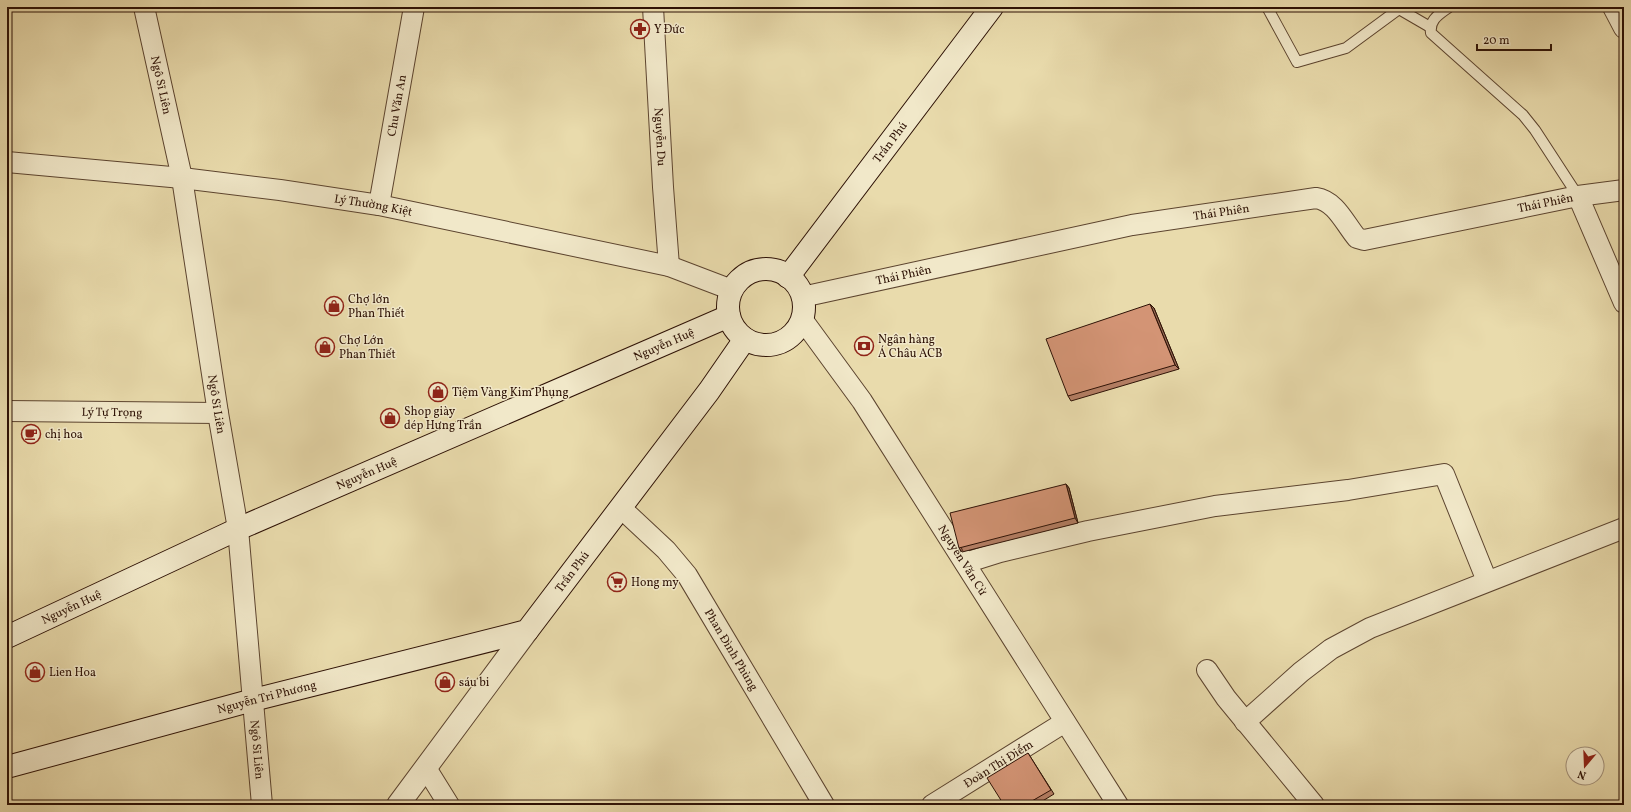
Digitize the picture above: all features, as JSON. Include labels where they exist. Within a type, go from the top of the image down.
[{"type":"main road","name":"Trần Phú","points":[[788,277],[992,7]]},
{"type":"main road","points":[[763,269],[776,271],[788,277],[797,286],[802,297],[804,308],[802,319],[796,329],[788,337],[778,343],[767,345],[745,339],[732,325],[729,316],[728,307],[732,290],[740,280],[750,272],[763,269]]},
{"type":"main road","name":"Nguyễn Huệ","points":[[7,637],[238,529],[729,316]]},
{"type":"main road","name":"Trần Phú","points":[[398,805],[527,631],[709,391],[745,339]]},
{"type":"main road","name":"Nguyễn Tri Phương","points":[[7,767],[253,700],[527,631]]},
{"type":"street","name":"Ngô Sĩ Liên","points":[[144,7],[182,178],[218,412],[238,529],[262,805]]},
{"type":"street","name":"Chu Văn An","points":[[379,205],[414,7]]},
{"type":"street","name":"Nguyễn Du","points":[[653,7],[669,266]]},
{"type":"street","points":[[1613,7],[1624,28]]},
{"type":"street","name":"Lý Thường Kiệt","points":[[7,162],[182,178],[280,190],[379,205],[669,266],[732,290]]},
{"type":"street","name":"Thái Phiên","points":[[802,297],[1132,225],[1316,198],[1324,199],[1330,203],[1357,238],[1364,240],[1578,196],[1624,190]]},
{"type":"street","points":[[1578,196],[1624,303]]},
{"type":"street","name":"Nguyễn Văn Cừ","points":[[802,319],[862,401],[1118,805]]},
{"type":"street","name":"Lý Tự Trọng","points":[[7,411],[218,412]]},
{"type":"street","points":[[964,563],[1000,552],[1088,531],[1215,506],[1348,490],[1444,474],[1487,581]]},
{"type":"street","name":"Phan Đình Phùng","points":[[621,508],[666,550],[687,575],[824,805]]},
{"type":"street","points":[[1245,722],[1301,672],[1331,649],[1370,628],[1389,619],[1624,528]]},
{"type":"street","points":[[1207,670],[1245,722],[1314,805]]},
{"type":"street","name":"Đoàn Thị Điểm","points":[[932,805],[1065,722]]},
{"type":"street","points":[[426,768],[449,805]]},
{"type":"lane","points":[[1267,7],[1297,62],[1346,48],[1399,8],[1430,26]]},
{"type":"lane","points":[[1449,7],[1433,20],[1430,26],[1431,32],[1523,115],[1535,130],[1578,196]]},
{"type":"building","points":[[1150,304],[1175,365],[1068,396],[1046,339]]},
{"type":"building","points":[[1066,484],[1075,518],[959,548],[950,513]]},
{"type":"building","points":[[1028,753],[1051,790],[1025,805],[1004,805],[987,778]]},
{"type":"place","name":"Y Đức","points":[[640,29]]},
{"type":"place","name":"Chợ lớn Phan Thiết","points":[[334,306]]},
{"type":"place","name":"Ngân hàng Á Châu ACB","points":[[864,346]]},
{"type":"place","name":"Chợ Lớn Phan Thiết","points":[[325,347]]},
{"type":"place","name":"Tiệm Vàng Kim Phụng","points":[[438,392]]},
{"type":"place","name":"Shop giày dép Hưng Trần","points":[[390,418]]},
{"type":"place","name":"chị hoa","points":[[31,434]]},
{"type":"place","name":"Hong my","points":[[617,582]]},
{"type":"place","name":"Lien Hoa","points":[[35,672]]},
{"type":"place","name":"sáu bi","points":[[445,682]]}]
